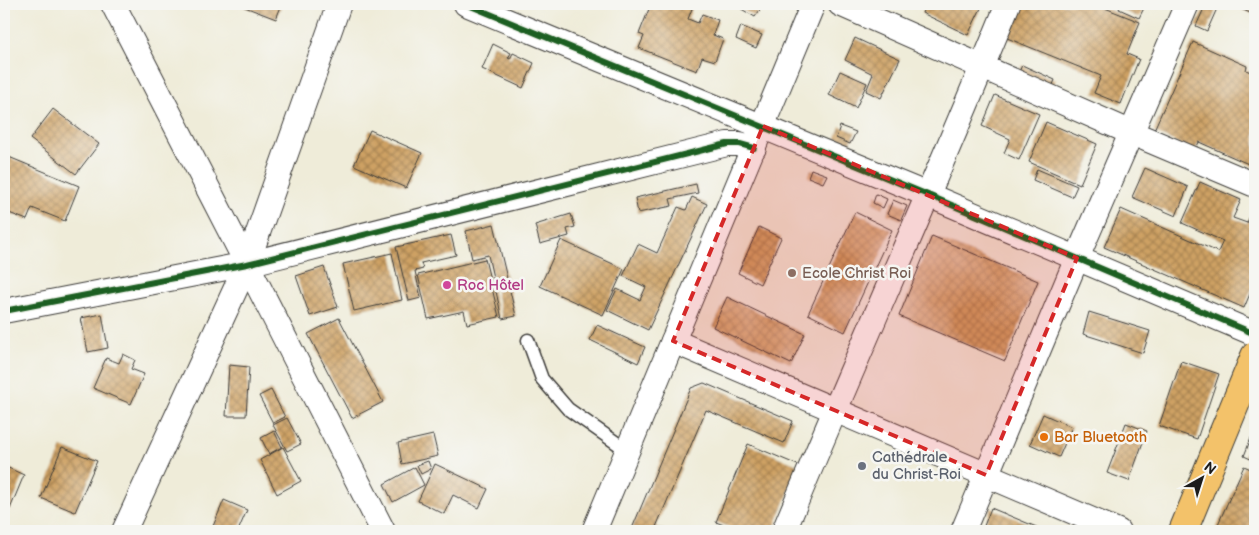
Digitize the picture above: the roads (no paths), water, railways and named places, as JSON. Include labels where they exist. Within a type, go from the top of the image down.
[{"type":"main road","points":[[1183,531],[1255,356]]},
{"type":"street","points":[[113,4],[383,531]]},
{"type":"street","points":[[124,531],[247,264],[339,4]]},
{"type":"street","points":[[466,4],[928,195],[1255,334]]},
{"type":"street","points":[[594,531],[813,4]]},
{"type":"street","points":[[840,4],[1132,133],[1255,185]]},
{"type":"street","points":[[784,531],[1008,4]]},
{"type":"street","points":[[963,531],[1077,258],[1187,4]]},
{"type":"street","points":[[4,311],[247,264],[727,144],[740,144],[754,148]]},
{"type":"street","points":[[673,341],[1118,531]]},
{"type":"lane","points":[[528,340],[542,379],[568,409],[628,451]]},
{"type":"place","name":"Ecole Christ Roi","points":[[792,273]]},
{"type":"place","name":"Roc Hôtel","points":[[447,285]]},
{"type":"place","name":"Bar Bluetooth","points":[[1044,437]]},
{"type":"place","name":"Cathédrale du Christ-Roi","points":[[862,466]]}]
